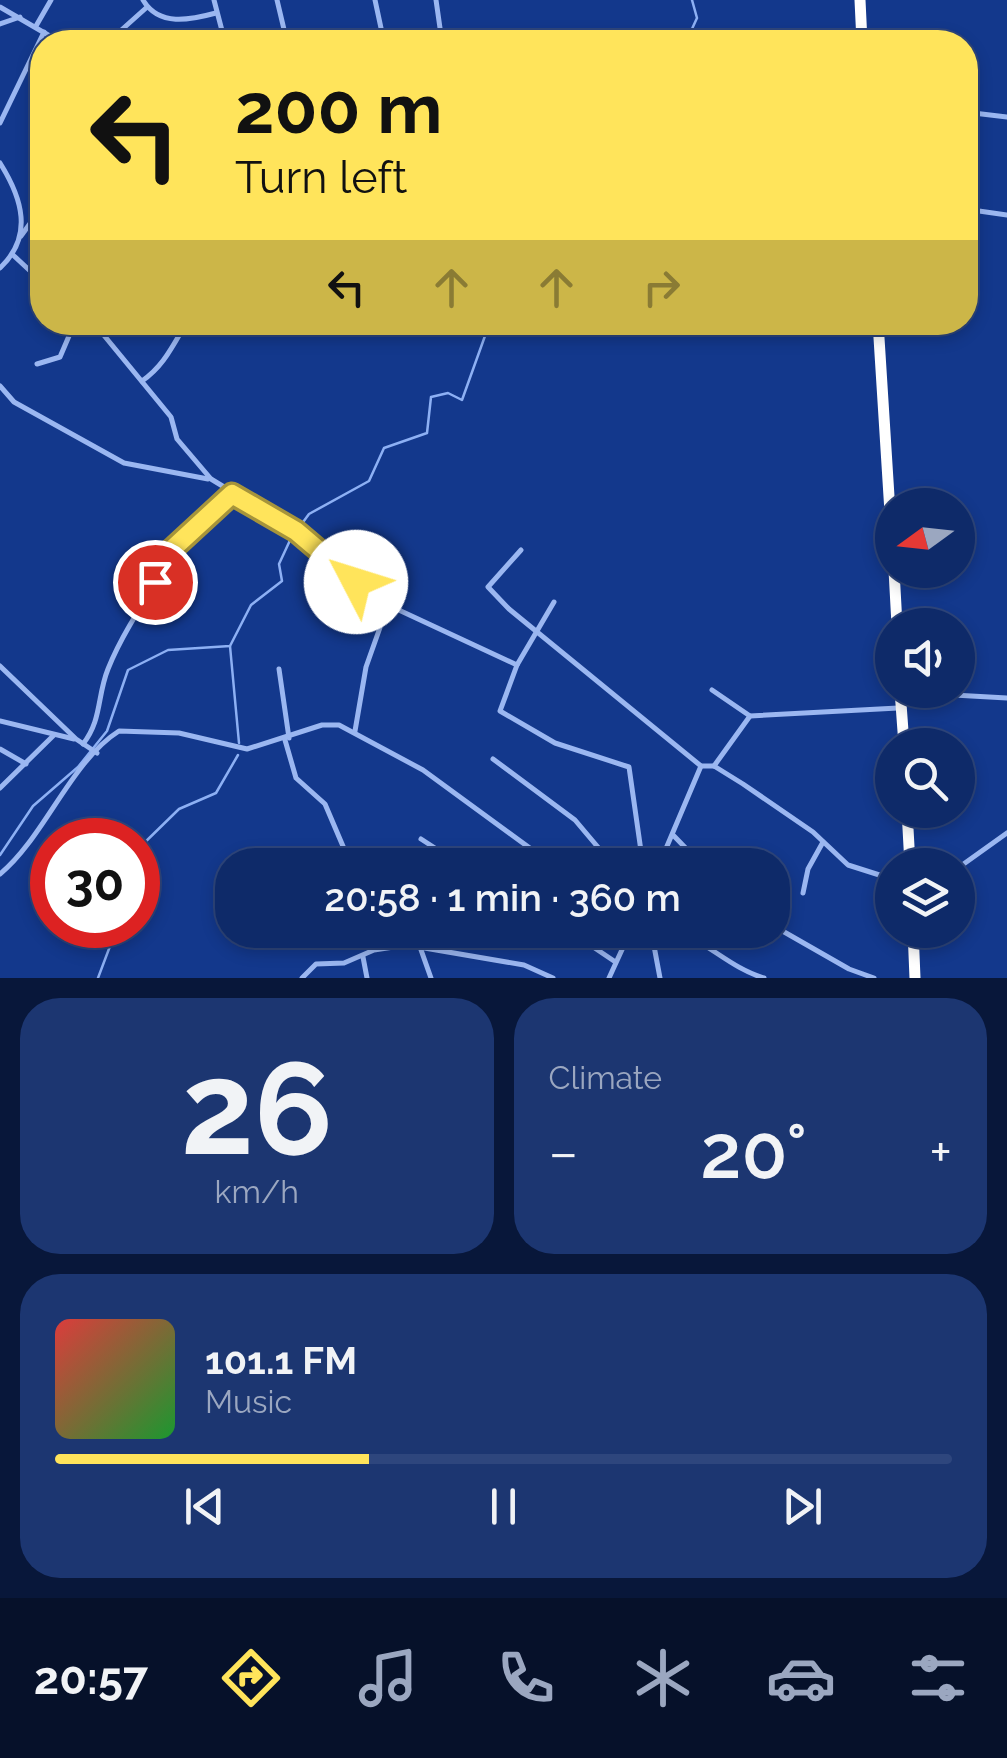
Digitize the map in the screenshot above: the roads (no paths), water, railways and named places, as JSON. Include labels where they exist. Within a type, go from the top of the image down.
[{"type":"highway","points":[[860,0],[861,30]]},
{"type":"highway","points":[[879,335],[888,488]]},
{"type":"highway","points":[[914,948],[915,978]]},
{"type":"street","points":[[36,26],[51,0]]},
{"type":"street","points":[[142,0],[156,16],[178,20],[216,14]]},
{"type":"street","points":[[214,0],[221,30]]},
{"type":"street","points":[[277,0],[284,30]]},
{"type":"street","points":[[375,0],[381,30]]},
{"type":"street","points":[[436,0],[440,30]]},
{"type":"street","points":[[0,8],[41,30]]},
{"type":"street","points":[[119,30],[133,15],[148,8]]},
{"type":"street","points":[[0,24],[20,17]]},
{"type":"street","points":[[0,123],[30,61]]},
{"type":"street","points":[[978,114],[1007,117]]},
{"type":"street","points":[[0,163],[20,198],[21,236]]},
{"type":"street","points":[[978,211],[1007,215]]},
{"type":"street","points":[[0,268],[13,256],[30,223]]},
{"type":"street","points":[[13,256],[30,271]]},
{"type":"street","points":[[37,364],[60,357],[69,335]]},
{"type":"street","points":[[104,335],[171,417],[177,439],[211,480],[296,531],[388,605],[517,665]]},
{"type":"street","points":[[142,381],[164,364],[177,335]]},
{"type":"street","points":[[0,386],[14,402],[124,463],[211,480]]},
{"type":"street","points":[[83,744],[98,722],[109,666],[139,605],[155,585],[154,568],[232,494]]},
{"type":"street","points":[[522,550],[488,588],[536,633],[701,766],[714,766],[822,842],[848,866],[875,874]]},
{"type":"street","points":[[554,602],[517,665],[500,711],[514,723],[555,743],[629,767],[641,848]]},
{"type":"street","points":[[355,731],[366,666],[388,605]]},
{"type":"street","points":[[0,666],[76,739],[97,753]]},
{"type":"street","points":[[279,669],[296,778],[325,804],[344,848]]},
{"type":"street","points":[[712,690],[750,716],[884,708]]},
{"type":"street","points":[[975,695],[1007,698]]},
{"type":"street","points":[[714,766],[750,716]]},
{"type":"street","points":[[0,721],[76,739]]},
{"type":"street","points":[[0,874],[17,860],[53,804],[114,734],[129,730],[179,733],[247,750],[322,725],[355,731],[424,770],[531,848]]},
{"type":"street","points":[[0,788],[54,735]]},
{"type":"street","points":[[0,749],[26,764]]},
{"type":"street","points":[[493,758],[575,820],[599,848]]},
{"type":"street","points":[[668,848],[686,795],[701,766]]},
{"type":"street","points":[[975,856],[1007,834]]},
{"type":"street","points":[[674,836],[686,848]]},
{"type":"street","points":[[421,838],[436,848]]},
{"type":"street","points":[[803,893],[808,870],[822,842]]},
{"type":"street","points":[[790,934],[874,978]]},
{"type":"street","points":[[302,978],[316,964],[339,964],[386,948]]},
{"type":"street","points":[[420,948],[430,978]]},
{"type":"street","points":[[426,948],[524,965],[553,978]]},
{"type":"street","points":[[595,948],[614,961]]},
{"type":"street","points":[[610,977],[621,948]]},
{"type":"street","points":[[655,948],[660,978]]},
{"type":"street","points":[[710,948],[732,966],[764,978]]},
{"type":"street","points":[[362,955],[367,978]]},
{"type":"waterway","points":[[692,0],[697,18],[692,30]]},
{"type":"waterway","points":[[298,529],[309,514],[369,481],[384,448],[427,433],[431,397],[448,393],[462,400],[485,335]]},
{"type":"waterway","points":[[0,855],[33,806],[78,767],[107,731],[128,670],[168,650],[230,646],[251,605],[282,581],[279,564],[292,536]]},
{"type":"waterway","points":[[230,646],[239,743]]},
{"type":"waterway","points":[[160,828],[179,809],[216,793],[238,755]]},
{"type":"waterway","points":[[98,978],[109,948]]}]
